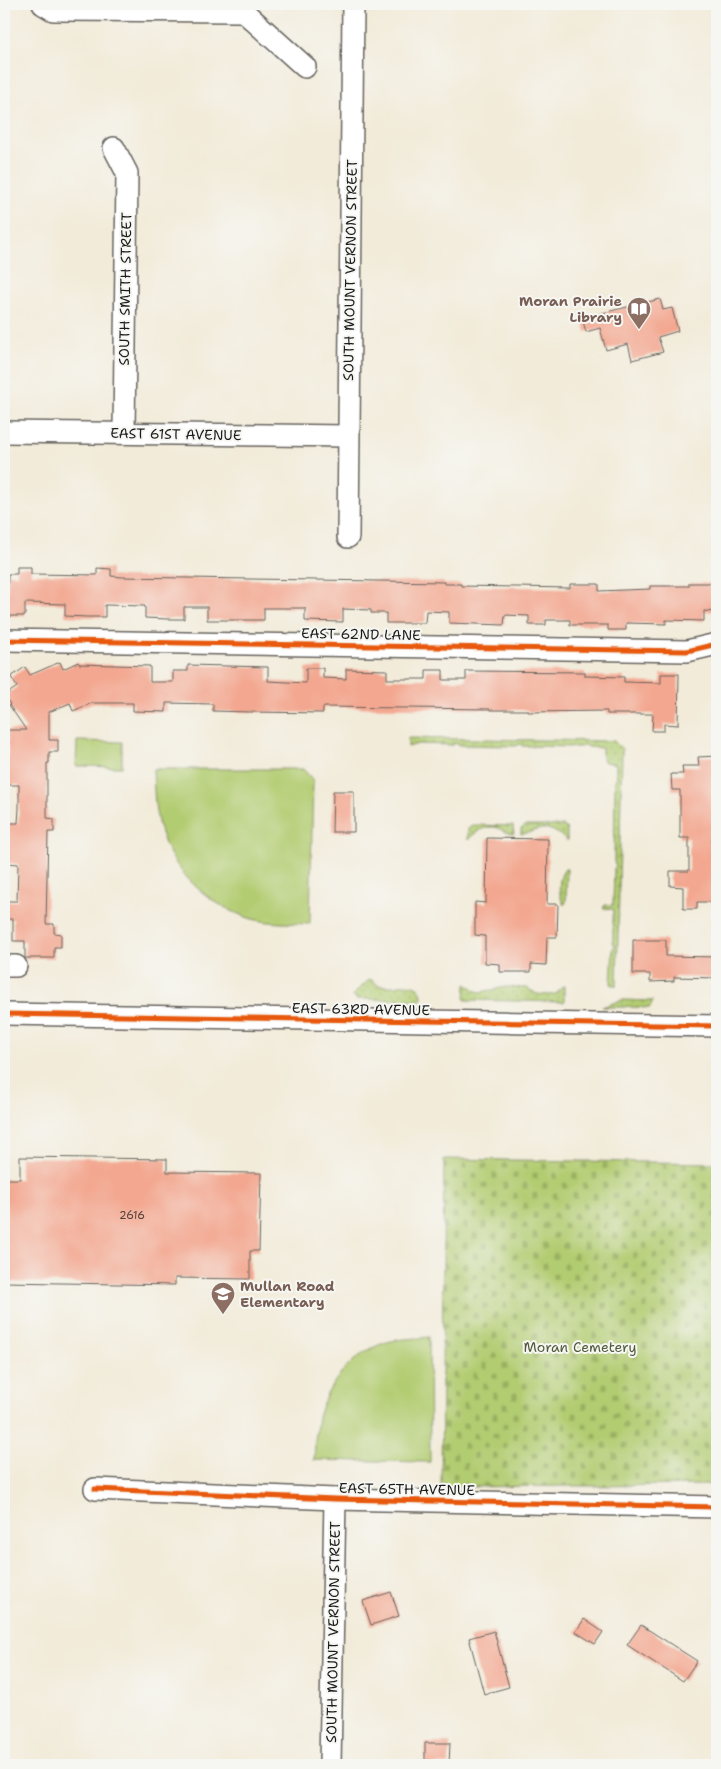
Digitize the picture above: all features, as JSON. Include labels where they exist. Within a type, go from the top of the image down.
[{"type":"street","points":[[43,4],[53,10],[243,7],[305,68]]},
{"type":"street","name":"SOUTH MOUNT VERNON STREET","points":[[348,537],[353,4]]},
{"type":"street","name":"SOUTH SMITH STREET","points":[[114,148],[127,173],[124,433]]},
{"type":"street","name":"EAST 61ST AVENUE","points":[[4,432],[348,436]]},
{"type":"street","name":"EAST 62ND LANE","points":[[4,640],[688,651],[717,644]]},
{"type":"street","name":"EAST 62ND LANE","points":[[688,651],[717,660]]},
{"type":"street","name":"EAST 63RD AVENUE","points":[[4,1014],[717,1026]]},
{"type":"street","name":"EAST 65TH AVENUE","points":[[96,1489],[335,1499],[717,1507]]},
{"type":"street","name":"SOUTH MOUNT VERNON STREET","points":[[330,1765],[335,1499]]},
{"type":"green space","points":[[408,738],[614,741],[622,749],[617,985],[611,984],[613,948],[615,946],[613,942],[613,909],[603,908],[605,905],[613,905],[614,868],[616,866],[614,862],[616,764],[605,762],[602,757],[602,748],[587,747],[585,745],[580,747],[522,746],[520,744],[516,746],[459,745],[455,743],[452,745],[418,744],[408,747]]},
{"type":"green space","points":[[77,741],[122,742],[122,767],[76,766]]},
{"type":"green space","points":[[153,769],[303,769],[313,780],[310,924],[271,922],[249,918],[219,904],[192,883],[181,871],[164,842],[156,812]]},
{"type":"green space","points":[[472,825],[513,826],[514,834],[490,827],[474,834],[468,840],[468,829]]},
{"type":"green space","points":[[525,826],[564,826],[567,830],[567,841],[557,833],[546,829],[521,834],[521,829]]},
{"type":"green space","points":[[567,869],[566,902],[564,905],[559,887],[562,873]]},
{"type":"green space","points":[[370,979],[378,985],[408,984],[415,986],[421,991],[422,1000],[356,999],[353,995]]},
{"type":"green space","points":[[466,984],[473,988],[473,990],[480,992],[506,987],[527,988],[537,994],[549,995],[556,994],[564,985],[564,1002],[465,1000]]},
{"type":"green space","points":[[622,1000],[653,1001],[650,1008],[629,1006],[602,1007]]},
{"type":"green space","name":"Moran Cemetery","points":[[444,1159],[717,1163],[717,1485],[441,1487]]},
{"type":"green space","points":[[429,1337],[430,1462],[314,1460],[318,1418],[327,1394],[342,1372],[361,1355],[384,1343],[401,1339]]},
{"type":"building","name":"Moran Prairie Library","points":[[660,299],[663,310],[672,308],[678,331],[658,337],[663,352],[632,360],[628,344],[606,350],[600,328],[586,332],[582,318]]},
{"type":"building","points":[[17,567],[31,567],[31,574],[97,575],[97,568],[111,569],[111,576],[122,577],[444,582],[444,584],[461,584],[461,586],[570,588],[570,584],[599,584],[599,591],[650,589],[650,586],[689,586],[689,583],[717,583],[717,612],[704,611],[704,621],[666,620],[666,624],[626,623],[626,630],[608,630],[608,625],[570,625],[570,620],[546,620],[546,625],[529,625],[529,616],[505,615],[504,625],[449,623],[449,612],[426,611],[425,623],[386,623],[386,613],[371,613],[371,610],[343,609],[343,622],[305,621],[305,608],[264,608],[264,620],[207,620],[207,607],[184,607],[184,619],[167,619],[145,618],[145,606],[105,605],[105,617],[87,617],[65,616],[65,604],[25,603],[25,616],[7,616],[8,574],[17,574]]},
{"type":"building","points":[[60,662],[63,669],[78,662],[79,664],[150,666],[150,682],[173,682],[173,671],[188,671],[188,665],[268,667],[268,681],[306,683],[306,668],[323,668],[323,678],[346,679],[346,669],[387,670],[387,679],[426,679],[426,670],[443,670],[443,680],[466,680],[466,671],[585,672],[585,676],[624,677],[624,682],[661,683],[661,674],[679,674],[678,725],[664,724],[664,731],[652,731],[653,714],[607,714],[607,711],[528,712],[528,710],[490,709],[323,707],[323,713],[251,712],[213,711],[213,704],[166,703],[166,712],[133,711],[133,703],[92,703],[73,711],[70,703],[49,712],[49,740],[58,740],[58,752],[49,752],[49,763],[47,763],[47,818],[54,819],[54,832],[48,832],[46,924],[54,924],[54,933],[61,934],[61,947],[54,947],[54,958],[25,958],[25,941],[13,941],[13,919],[4,919],[4,901],[17,901],[18,864],[5,863],[5,823],[18,823],[19,808],[19,785],[7,785],[8,730],[26,730],[4,696],[17,687],[11,677],[25,667],[30,675]]},
{"type":"building","points":[[717,756],[717,838],[712,838],[712,867],[717,867],[717,899],[715,899],[715,902],[697,902],[697,909],[683,909],[683,887],[670,886],[670,871],[689,871],[689,838],[680,838],[680,790],[672,790],[671,774],[683,774],[682,766],[699,766],[698,757]]},
{"type":"building","points":[[333,791],[354,791],[354,832],[332,832]]},
{"type":"building","points":[[487,838],[548,839],[547,904],[558,904],[557,937],[547,937],[546,965],[531,964],[531,972],[500,972],[500,964],[485,963],[485,936],[475,935],[475,902],[486,903]]},
{"type":"building","points":[[633,940],[666,940],[666,956],[717,957],[717,978],[674,977],[674,981],[650,982],[650,974],[633,974]]},
{"type":"building","points":[[20,1157],[167,1159],[167,1172],[261,1173],[259,1251],[250,1251],[250,1279],[175,1278],[175,1285],[4,1282],[4,1179],[20,1179]]},
{"type":"building","points":[[391,1592],[399,1616],[371,1625],[363,1601]]},
{"type":"building","points":[[584,1619],[603,1632],[595,1644],[576,1632]]},
{"type":"building","points":[[641,1625],[697,1661],[683,1681],[627,1645]]},
{"type":"building","points":[[494,1631],[509,1687],[484,1694],[469,1638]]},
{"type":"building","points":[[425,1743],[450,1743],[449,1765],[425,1765]]},
{"type":"cycle path","points":[[4,640],[687,651],[717,644]]},
{"type":"cycle path","points":[[4,1014],[717,1026]]},
{"type":"cycle path","points":[[95,1489],[335,1499],[717,1507]]},
{"type":"place","name":"Moran Prairie Library","points":[[639,330]]},
{"type":"place","name":"Mullan Road Elementary","points":[[223,1315]]}]
